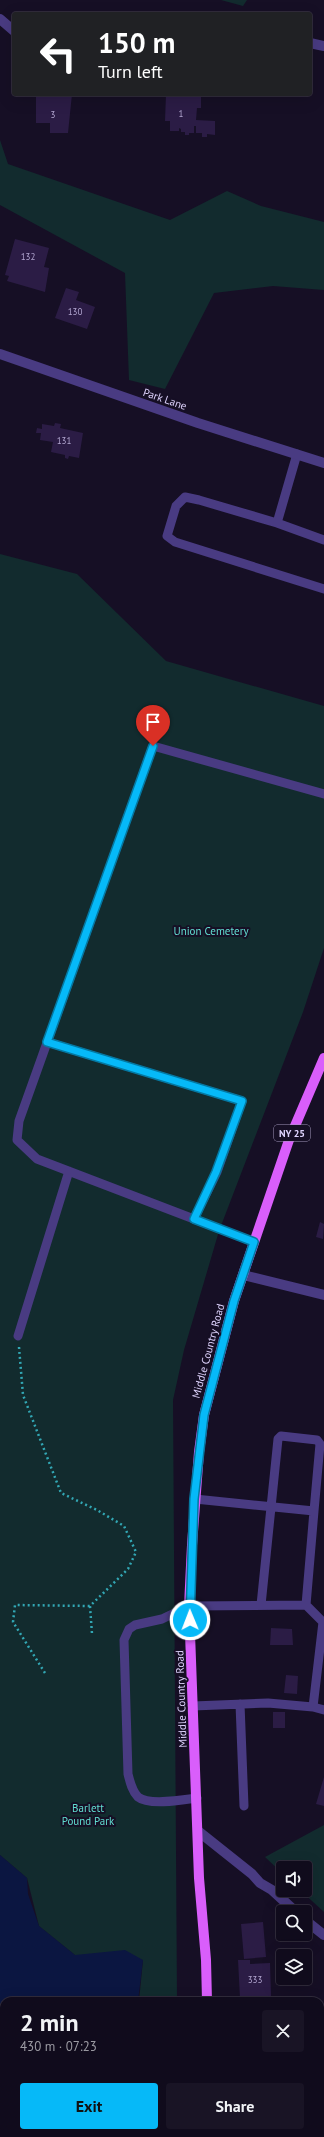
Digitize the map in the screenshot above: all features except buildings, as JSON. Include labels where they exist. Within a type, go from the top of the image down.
[{"type":"main road","name":"Middle Country Road","points":[[207,1997],[192,1706],[189,1606],[194,1499],[204,1415],[234,1301],[289,1140],[324,1058]]},
{"type":"street","points":[[0,19],[12,29]]},
{"type":"street","points":[[312,43],[324,46]]},
{"type":"street","name":"Park Lane","points":[[0,354],[198,423],[324,463]]},
{"type":"street","points":[[243,1275],[324,1295]]},
{"type":"street","points":[[198,1831],[252,1874],[260,1883],[272,1890],[288,1905]]},
{"type":"street","points":[[312,1926],[324,1935]]},
{"type":"lane","points":[[277,523],[297,454]]},
{"type":"lane","points":[[324,540],[277,523],[185,497],[176,506],[167,536],[176,542],[324,590]]},
{"type":"lane","points":[[254,1242],[37,1159],[17,1140],[19,1121],[153,746],[324,794]]},
{"type":"lane","points":[[47,1042],[242,1101],[216,1172],[194,1219]]},
{"type":"lane","points":[[18,1336],[69,1171]]},
{"type":"lane","points":[[261,1605],[278,1439],[281,1436],[317,1440],[320,1444],[306,1605]]},
{"type":"lane","points":[[194,1499],[314,1511]]},
{"type":"lane","points":[[197,1798],[162,1802],[143,1799],[135,1792],[128,1774],[124,1640],[126,1634],[136,1625],[162,1618],[189,1606],[306,1605],[323,1622],[313,1706]]},
{"type":"lane","points":[[192,1706],[268,1703],[313,1706],[324,1710]]},
{"type":"lane","points":[[240,1704],[244,1806]]},
{"type":"path","points":[[18,1336],[23,1395],[61,1493],[97,1510],[124,1526],[136,1552],[128,1569],[90,1606],[15,1605],[13,1622],[45,1673]]},
{"type":"path","points":[[90,1606],[92,1634]]},
{"type":"green space","points":[[221,0],[247,0],[243,6]]},
{"type":"green space","points":[[0,140],[8,164],[170,220],[227,191],[261,206],[324,222],[324,290],[273,286],[214,293],[165,389],[129,380],[125,273],[0,205]]},
{"type":"green space","points":[[0,554],[77,574],[166,661],[324,706],[324,948],[303,1012],[219,1231],[184,1350],[173,1400],[177,1997],[139,1997],[143,1960],[75,1955],[39,1926],[27,1878],[0,1855]]},
{"type":"green space","points":[[324,1825],[324,1912],[308,1897],[312,1897],[312,1861],[276,1861],[276,1867],[265,1857]]},
{"type":"water","points":[[0,1855],[27,1878],[28,1894],[39,1926],[75,1955],[125,1950],[143,1960],[138,1997],[0,1997]]},
{"type":"route","points":[[153,746],[47,1042],[242,1101],[216,1172],[194,1219],[254,1242],[234,1301],[204,1415],[194,1499],[189,1606],[190,1620]]},
{"type":"park label","name":"Union Cemetery","points":[[211,931]]},
{"type":"park label","name":"Barlett Pound Park","points":[[88,1814]]}]
